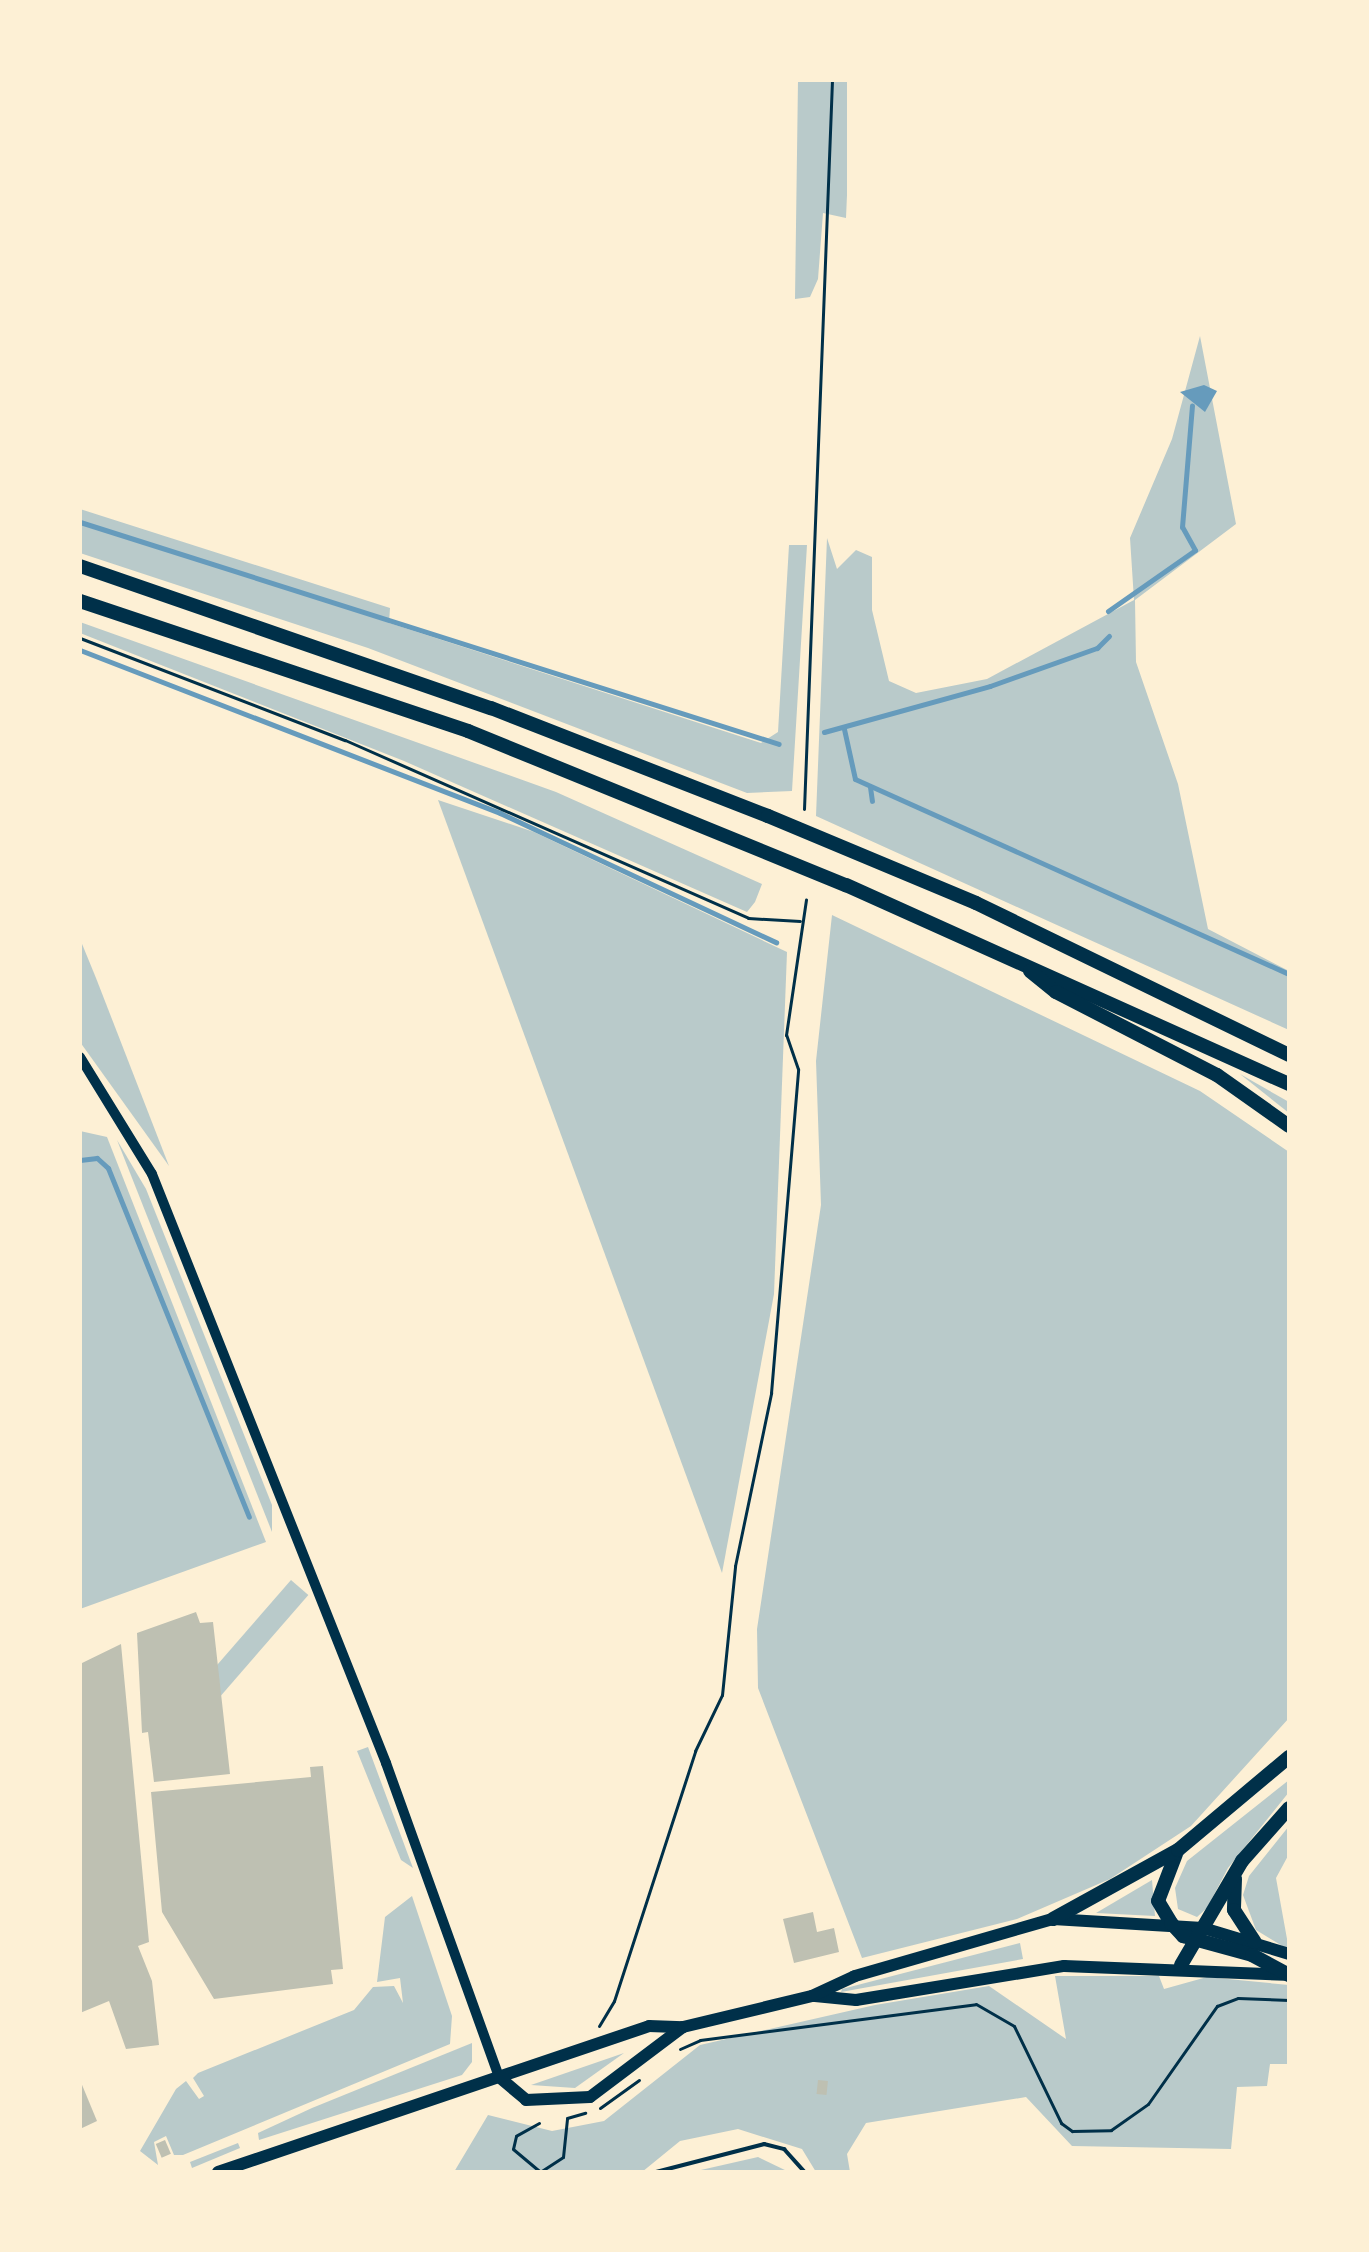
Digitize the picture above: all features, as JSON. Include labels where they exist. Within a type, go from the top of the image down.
[{"type":"highway","points":[[80,566],[491,708],[768,816],[853,852],[1289,1055]]},
{"type":"highway","points":[[80,601],[468,731],[762,850],[1012,956],[1289,1084]]},
{"type":"highway","points":[[1012,956],[1056,992],[1217,1075],[1289,1126]]},
{"type":"highway","points":[[1262,1783],[1289,1745]]},
{"type":"highway","points":[[1053,1919],[1178,1850],[1262,1783],[1289,1757]]},
{"type":"highway","points":[[1181,1965],[1236,1871],[1289,1808]]},
{"type":"highway","points":[[1178,1850],[1158,1901],[1171,1923],[1252,1955],[1289,1975]]},
{"type":"highway","points":[[1236,1871],[1234,1910],[1255,1942]]},
{"type":"main road","points":[[218,2172],[649,2026],[683,2027],[812,1996],[855,1976],[1053,1919],[1171,1923]]},
{"type":"main road","points":[[1199,1935],[1255,1942],[1289,1954]]},
{"type":"main road","points":[[812,1996],[856,2000],[1064,1966],[1181,1965],[1289,1975]]},
{"type":"main road","points":[[499,2077],[526,2100],[590,2097],[683,2027]]},
{"type":"street","points":[[80,1057],[152,1174],[386,1763],[499,2077]]},
{"type":"lane","points":[[656,2172],[764,2144],[784,2149],[805,2172]]},
{"type":"path","points":[[804,809],[832,80]]},
{"type":"path","points":[[80,638],[345,740],[748,918],[800,921]]},
{"type":"path","points":[[590,2041],[614,2001],[695,1751],[722,1695],[735,1566],[771,1393],[788,1228],[798,1069],[786,1035],[800,921],[806,899]]},
{"type":"path","points":[[671,2053],[700,2040],[976,2004],[1014,2026],[1061,2123],[1072,2131],[1111,2130],[1148,2104],[1217,2006],[1238,1998],[1289,2000]]},
{"type":"path","points":[[539,2123],[516,2136],[513,2149],[540,2172],[563,2157],[567,2118],[609,2105],[652,2070]]},
{"type":"shaded area","points":[[798,80],[847,80],[847,195],[846,218],[823,213],[818,279],[810,297],[795,299]]},
{"type":"shaded area","points":[[1200,336],[1236,524],[1135,600],[1136,662],[1178,784],[1208,929],[1289,971],[1289,1030],[816,816],[827,538],[837,569],[856,550],[872,557],[872,610],[889,681],[916,693],[987,679],[1134,600],[1130,538],[1172,439]]},
{"type":"shaded area","points":[[80,509],[390,608],[389,623],[761,743],[778,732],[789,545],[807,545],[792,791],[747,793],[368,648],[80,553]]},
{"type":"shaded area","points":[[80,622],[556,792],[762,884],[755,902],[747,912],[404,761],[80,633]]},
{"type":"shaded area","points":[[438,800],[534,832],[787,952],[774,1294],[722,1573]]},
{"type":"shaded area","points":[[832,915],[1200,1091],[1289,1152],[1289,1718],[1191,1826],[1110,1879],[1017,1919],[862,1958],[758,1688],[757,1629],[821,1205],[816,1061]]},
{"type":"shaded area","points":[[80,939],[96,978],[169,1166],[80,1042]]},
{"type":"shaded area","points":[[1240,1074],[1289,1102],[1289,1113]]},
{"type":"shaded area","points":[[80,1131],[107,1137],[266,1542],[80,1609]]},
{"type":"shaded area","points":[[117,1140],[146,1189],[272,1505],[272,1532]]},
{"type":"shaded area","points":[[291,1580],[308,1595],[192,1729],[175,1714]]},
{"type":"shaded area","points":[[368,1747],[413,1868],[401,1860],[357,1751]]},
{"type":"shaded area","points":[[1289,1780],[1289,1792],[1228,1868],[1207,1908],[1197,1917],[1178,1909],[1175,1888],[1187,1861]]},
{"type":"shaded area","points":[[1289,1826],[1289,1854],[1276,1878],[1289,1950],[1256,1930],[1243,1895],[1249,1876]]},
{"type":"shaded area","points":[[1152,1880],[1155,1916],[1096,1913]]},
{"type":"shaded area","points":[[412,1896],[452,2016],[450,2044],[183,2155],[174,2155],[166,2136],[154,2142],[158,2165],[140,2151],[176,2089],[186,2081],[199,2099],[204,2096],[193,2078],[198,2073],[354,2010],[373,1987],[394,1986],[403,2003],[400,1978],[377,1982],[385,1917]]},
{"type":"shaded area","points":[[1020,1943],[1023,1959],[841,1992],[842,1989]]},
{"type":"shaded area","points":[[1055,1976],[1159,1976],[1164,1989],[1207,1977],[1289,1985],[1289,2064],[1270,2064],[1267,2086],[1237,2087],[1231,2149],[1072,2146],[1026,2097],[866,2123],[847,2154],[850,2172],[816,2172],[802,2149],[738,2129],[680,2141],[642,2172],[454,2172],[488,2115],[552,2131],[604,2121],[700,2045],[875,2005],[989,1986],[1066,2039]]},
{"type":"shaded area","points":[[472,2043],[472,2062],[462,2075],[259,2140],[258,2133],[312,2108]]},
{"type":"shaded area","points":[[624,2053],[575,2088],[531,2085]]},
{"type":"shaded area","points":[[238,2143],[240,2148],[192,2168],[190,2162]]},
{"type":"shaded area","points":[[758,2157],[789,2172],[692,2172]]},
{"type":"water","points":[[1204,385],[1217,391],[1205,412],[1180,392]]},
{"type":"building","points":[[196,1612],[200,1623],[213,1622],[230,1774],[154,1782],[148,1732],[142,1733],[137,1633]]},
{"type":"building","points":[[121,1644],[149,1942],[138,1946],[152,1981],[159,2045],[126,2049],[109,2001],[80,2013],[80,1664]]},
{"type":"building","points":[[323,1766],[343,1969],[331,1970],[333,1984],[214,1999],[162,1912],[151,1792],[311,1777],[310,1767]]},
{"type":"building","points":[[813,1912],[817,1932],[834,1928],[839,1952],[794,1963],[783,1919]]},
{"type":"building","points":[[80,2080],[97,2121],[80,2129]]},
{"type":"building","points":[[818,2080],[828,2081],[826,2095],[817,2094]]},
{"type":"building","points":[[165,2140],[171,2154],[162,2158],[156,2144]]},
{"type":"waterway","points":[[1108,611],[1195,550],[1182,527],[1192,405]]},
{"type":"waterway","points":[[80,522],[779,744]]},
{"type":"waterway","points":[[824,732],[990,686],[1097,648],[1109,636]]},
{"type":"waterway","points":[[80,650],[500,813],[776,942]]},
{"type":"waterway","points":[[844,729],[855,779],[1289,974]]},
{"type":"waterway","points":[[870,787],[872,801]]},
{"type":"waterway","points":[[80,1160],[97,1158],[108,1168],[249,1517]]}]
